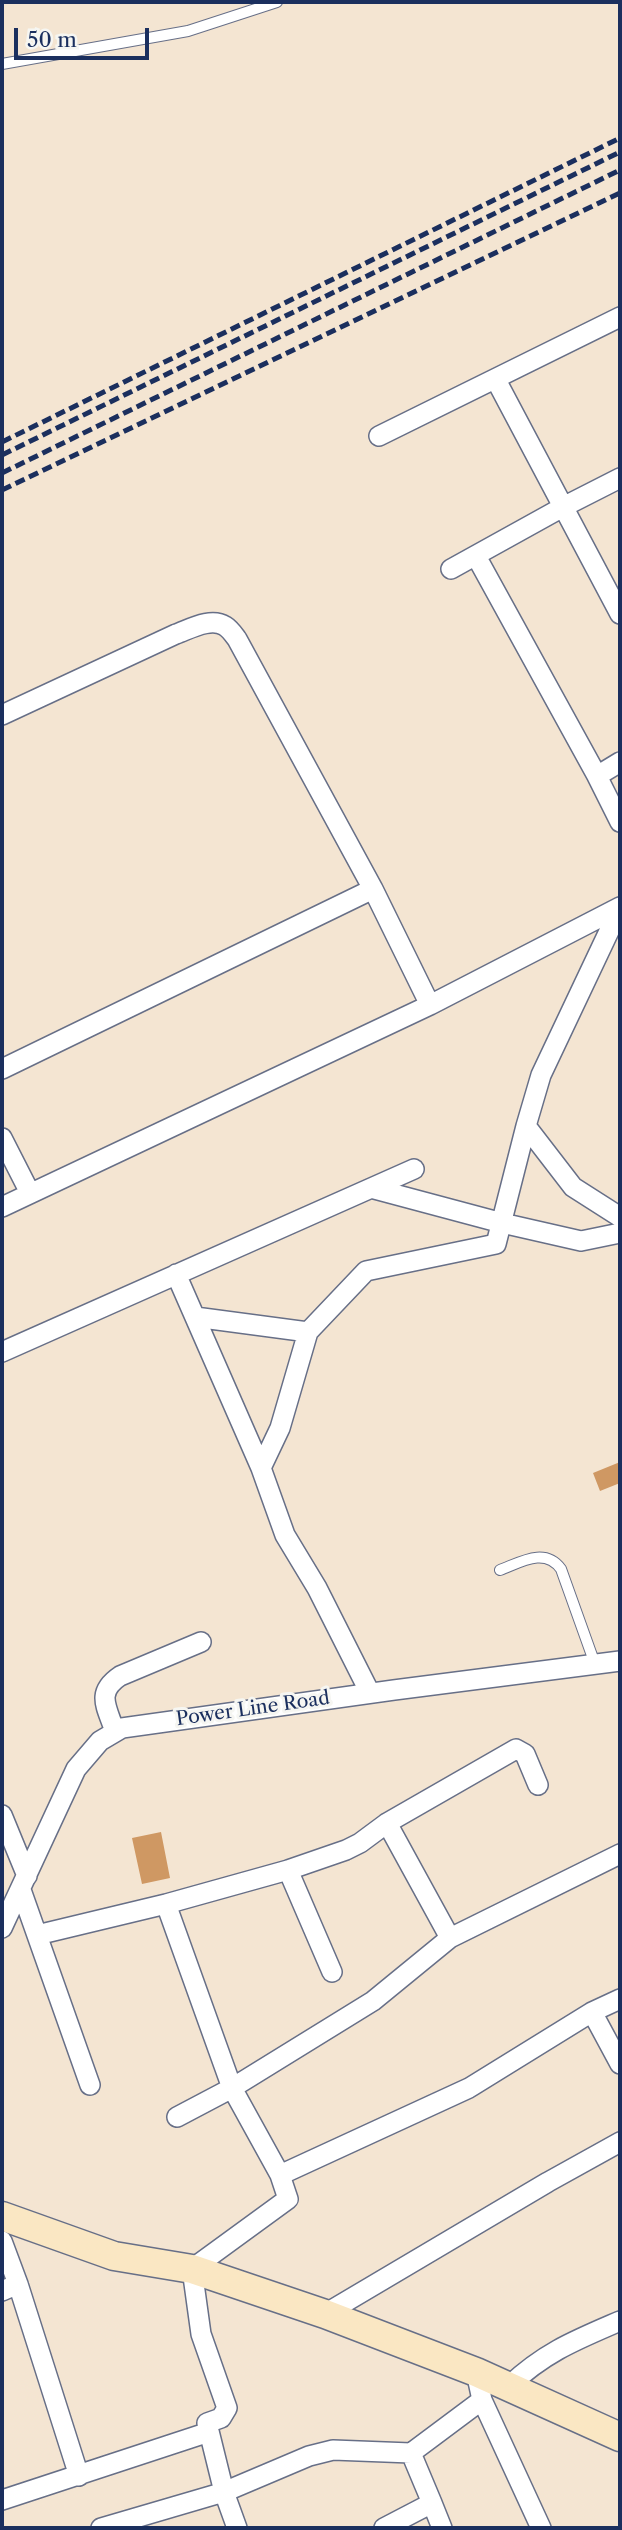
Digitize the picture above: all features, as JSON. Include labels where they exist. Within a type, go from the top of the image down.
[{"type":"street","points":[[379,436],[620,317]]},
{"type":"street","points":[[496,380],[620,614]]},
{"type":"street","points":[[451,569],[620,478]]},
{"type":"street","points":[[476,556],[620,822]]},
{"type":"street","points":[[2,715],[176,634],[202,624],[216,623],[225,626],[237,639],[373,889],[430,1005]]},
{"type":"street","points":[[597,776],[620,762]]},
{"type":"street","points":[[2,1069],[373,889]]},
{"type":"street","points":[[2,1207],[430,1005],[620,908]]},
{"type":"street","points":[[261,1468],[280,1428],[308,1332],[366,1271],[496,1244],[541,1075],[620,908]]},
{"type":"street","points":[[526,1126],[573,1187],[620,1217]]},
{"type":"street","points":[[2,1138],[30,1193]]},
{"type":"street","points":[[2,1352],[414,1169]]},
{"type":"street","points":[[371,1188],[581,1241],[620,1233]]},
{"type":"street","points":[[176,1274],[261,1468],[285,1535],[317,1588],[370,1693]]},
{"type":"street","points":[[195,1317],[308,1332]]},
{"type":"street","points":[[115,1732],[105,1700],[109,1684],[120,1676],[201,1642]]},
{"type":"street","name":"Power Line Road","points":[[2,1928],[76,1769],[100,1741],[122,1728],[620,1661]]},
{"type":"street","points":[[37,1935],[166,1904],[288,1870],[346,1850],[387,1823],[516,1749],[525,1754],[538,1785]]},
{"type":"street","points":[[2,1815],[37,1935],[90,2085]]},
{"type":"street","points":[[387,1823],[450,1938]]},
{"type":"street","points":[[177,2117],[232,2088],[373,2001],[450,1938],[620,1854]]},
{"type":"street","points":[[288,1870],[332,1972]]},
{"type":"street","points":[[166,1904],[232,2088],[280,2175],[288,2199],[192,2269]]},
{"type":"street","points":[[280,2175],[470,2088],[592,2012],[620,1999]]},
{"type":"street","points":[[592,2012],[620,2064]]},
{"type":"street","points":[[325,2314],[620,2142]]},
{"type":"street","points":[[2,2216],[114,2256],[192,2269],[325,2314],[476,2372],[620,2437]]},
{"type":"street","points":[[2,2241],[10,2288],[79,2476]]},
{"type":"street","points":[[192,2269],[201,2334],[227,2408],[221,2418],[207,2423],[224,2492],[237,2528]]},
{"type":"street","points":[[509,2386],[531,2366],[561,2346],[620,2321]]},
{"type":"street","points":[[476,2372],[482,2400],[541,2528]]},
{"type":"street","points":[[101,2528],[224,2492],[309,2456],[333,2450],[411,2452],[482,2400]]},
{"type":"street","points":[[2,2500],[209,2432]]},
{"type":"street","points":[[411,2452],[442,2528]]},
{"type":"street","points":[[384,2528],[432,2503]]},
{"type":"lane","points":[[2,64],[188,31],[277,2]]},
{"type":"lane","points":[[500,1570],[533,1558],[543,1557],[554,1561],[561,1569],[595,1664]]},
{"type":"building","points":[[620,1462],[620,1483],[600,1491],[593,1473]]},
{"type":"building","points":[[161,1832],[170,1878],[142,1884],[132,1838]]},
{"type":"railway","points":[[2,442],[620,138]]},
{"type":"railway","points":[[2,455],[620,152]]},
{"type":"railway","points":[[2,473],[620,170]]},
{"type":"railway","points":[[2,490],[620,193]]}]
